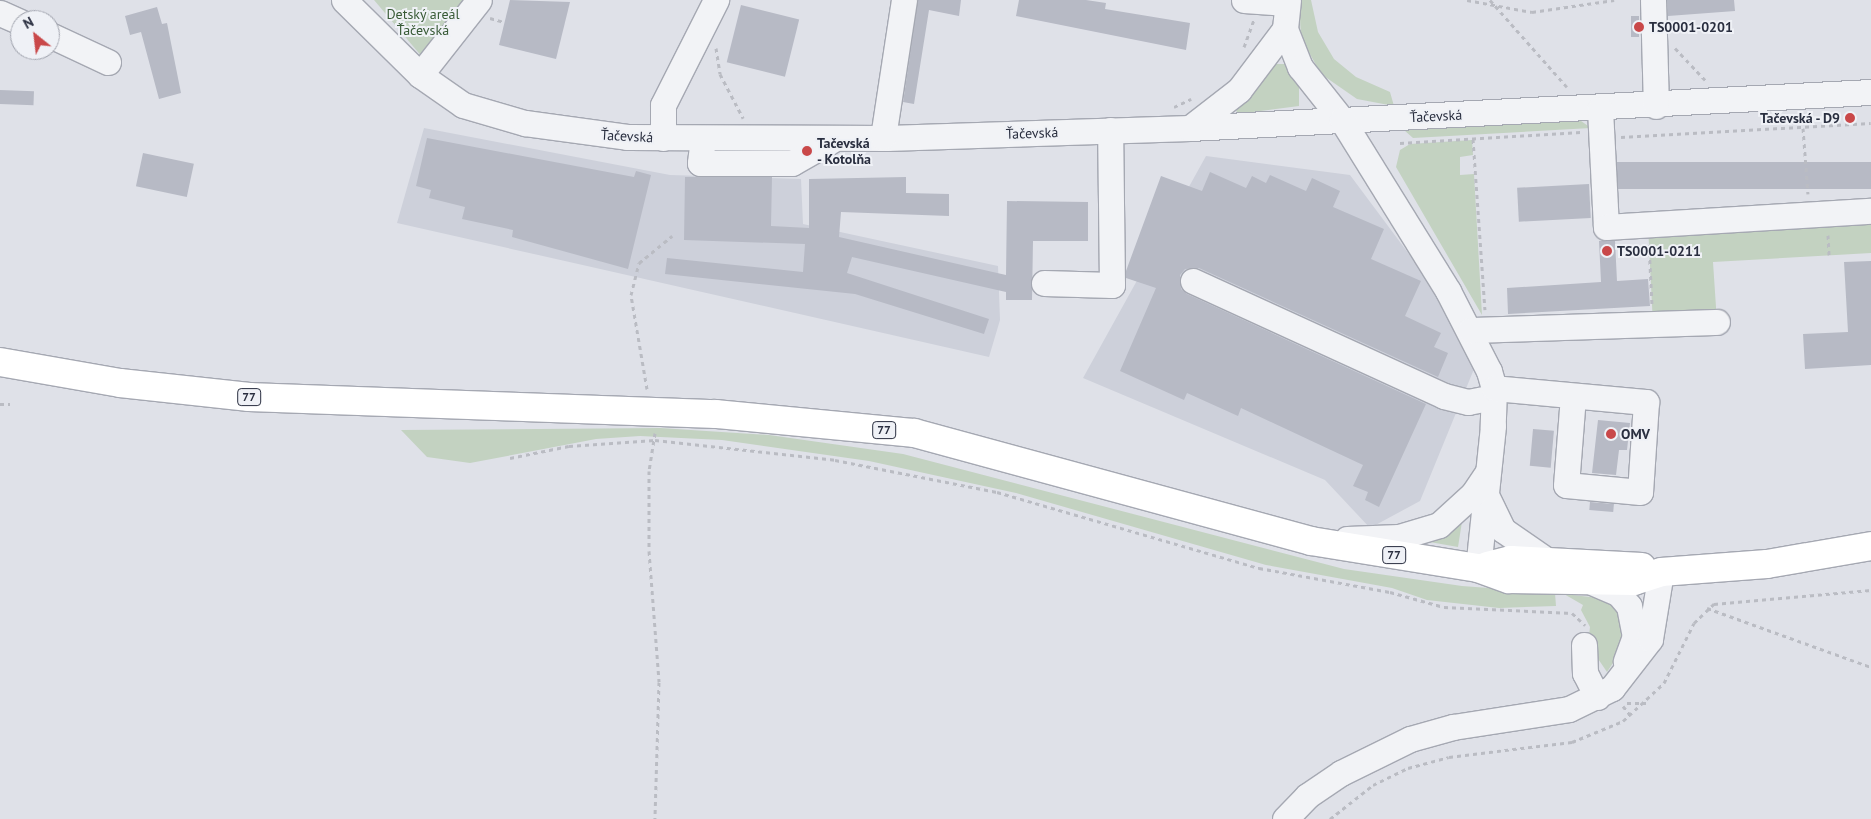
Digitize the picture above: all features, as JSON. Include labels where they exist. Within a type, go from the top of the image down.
[{"type":"main road","name":"77","points":[[0,362],[56,372],[249,397],[647,410],[914,433],[1311,541],[1478,568],[1509,579],[1594,583],[1634,581],[1661,572],[1759,565],[1871,546]]},
{"type":"main road","name":"77","points":[[1478,568],[1511,560],[1632,564],[1661,572]]},
{"type":"street","name":"Ťačevská","points":[[344,0],[420,76],[462,105],[495,116],[582,133],[663,138],[883,137],[1190,128],[1342,120],[1593,116],[1656,106],[1871,92]]},
{"type":"street","points":[[420,76],[479,0]]},
{"type":"street","points":[[663,138],[663,105],[716,0]]},
{"type":"street","points":[[883,137],[904,0]]},
{"type":"street","points":[[1653,0],[1656,106]]},
{"type":"street","points":[[1252,1],[1287,1],[1286,29],[1300,67],[1342,120],[1478,321],[1494,392],[1478,568]]},
{"type":"street","points":[[1190,128],[1239,90],[1286,29]]},
{"type":"street","points":[[60,40],[108,62]]},
{"type":"street","points":[[1593,116],[1606,227],[1871,211]]},
{"type":"street","points":[[1044,283],[1112,285],[1110,130]]},
{"type":"street","points":[[1193,281],[1444,396],[1468,402],[1494,392],[1573,396],[1646,402],[1640,492],[1566,485],[1573,396]]},
{"type":"street","points":[[1478,321],[1653,325],[1717,322]]},
{"type":"street","points":[[1311,541],[1421,532],[1457,511],[1487,482]]},
{"type":"street","points":[[1487,482],[1503,530],[1548,561]]},
{"type":"street","points":[[1621,694],[1650,639],[1661,572]]},
{"type":"street","points":[[1594,583],[1618,593],[1634,622],[1635,636],[1621,694]]},
{"type":"street","points":[[1584,645],[1585,673],[1597,697]]},
{"type":"street","points":[[1285,819],[1307,796],[1341,773],[1410,739],[1453,727],[1526,719],[1597,697],[1621,694]]},
{"type":"path","points":[[1467,0],[1532,12],[1614,0]]},
{"type":"path","points":[[1490,0],[1593,116],[1609,137],[1871,124]]},
{"type":"path","points":[[1243,51],[1252,1]]},
{"type":"path","points":[[1654,26],[1726,102]]},
{"type":"path","points":[[715,44],[720,74],[743,119]]},
{"type":"path","points":[[1169,110],[1200,93]]},
{"type":"path","points":[[1400,143],[1473,139],[1593,116]]},
{"type":"path","points":[[733,119],[752,118]]},
{"type":"path","points":[[1803,128],[1809,199]]},
{"type":"path","points":[[1473,139],[1478,321]]},
{"type":"path","points":[[1648,225],[1653,325]]},
{"type":"path","points":[[647,410],[645,364],[631,295],[639,263],[672,236]]},
{"type":"path","points":[[0,404],[10,404]]},
{"type":"path","points":[[510,458],[569,446],[655,440],[732,446],[935,477],[1260,568],[1390,592],[1430,604],[1578,615]]},
{"type":"path","points":[[655,440],[649,472],[649,551],[659,682],[655,819]]},
{"type":"path","points":[[1706,608],[1871,667]]},
{"type":"path","points":[[1621,694],[1630,716]]},
{"type":"shaded area","points":[[424,128],[670,175],[801,179],[803,224],[998,266],[1000,320],[989,357],[397,223]]},
{"type":"shaded area","points":[[1206,156],[1350,175],[1429,281],[1474,369],[1420,501],[1370,528],[1325,480],[1083,378]]},
{"type":"green space","name":"Detský areál Ťačevská","points":[[374,0],[467,0],[423,58]]},
{"type":"green space","points":[[1299,0],[1311,0],[1318,32],[1334,59],[1356,77],[1390,92],[1394,106],[1357,99],[1321,74],[1301,38]]},
{"type":"green space","points":[[1276,64],[1285,64],[1299,85],[1299,106],[1238,114],[1234,106]]},
{"type":"green space","points":[[1581,121],[1591,128],[1413,138],[1404,130]]},
{"type":"green space","points":[[1472,140],[1473,155],[1460,157],[1460,175],[1474,174],[1482,315],[1396,167],[1400,150],[1410,144]]},
{"type":"green space","points":[[1871,211],[1871,253],[1713,262],[1717,322],[1653,325],[1648,225]]},
{"type":"green space","points":[[660,428],[769,435],[903,454],[1344,569],[1462,586],[1555,593],[1556,606],[1499,608],[1427,600],[1392,588],[1266,565],[1016,493],[869,461],[722,440],[640,436],[596,439],[470,463],[427,457],[401,430]]},
{"type":"green space","points":[[1463,515],[1458,547],[1424,541]]},
{"type":"green space","points":[[1564,594],[1608,599],[1627,624],[1619,654],[1607,672],[1588,644],[1590,627],[1581,610],[1583,605]]},
{"type":"building","points":[[510,0],[570,2],[556,59],[499,45]]},
{"type":"building","points":[[918,0],[961,0],[959,16],[929,10],[914,104],[903,102]]},
{"type":"building","points":[[1019,0],[1086,0],[1106,3],[1105,9],[1190,23],[1186,50],[1016,16]]},
{"type":"building","points":[[1667,0],[1734,0],[1735,11],[1668,16]]},
{"type":"building","points":[[741,5],[799,20],[785,77],[727,62]]},
{"type":"building","points":[[157,7],[162,24],[167,23],[181,93],[159,99],[141,32],[130,35],[125,16]]},
{"type":"building","points":[[1631,16],[1639,16],[1639,37],[1631,37]]},
{"type":"building","points":[[0,90],[34,91],[33,105],[0,104]]},
{"type":"building","points":[[427,138],[634,177],[636,171],[651,175],[628,269],[512,237],[513,230],[462,219],[465,207],[429,198],[431,190],[416,186]]},
{"type":"building","points":[[143,153],[194,164],[187,197],[136,186]]},
{"type":"building","points":[[1617,162],[1871,162],[1871,189],[1617,189]]},
{"type":"building","points":[[1210,172],[1246,188],[1252,176],[1266,183],[1270,175],[1306,191],[1312,178],[1340,191],[1333,207],[1384,229],[1371,259],[1421,281],[1405,316],[1441,333],[1434,347],[1448,353],[1438,377],[1199,268],[1185,269],[1180,275],[1181,289],[1187,294],[1426,404],[1379,507],[1365,500],[1368,492],[1353,486],[1363,465],[1241,408],[1238,416],[1187,393],[1184,400],[1120,371],[1156,288],[1126,278],[1126,271],[1161,176],[1202,191]]},
{"type":"building","points":[[685,177],[772,177],[771,226],[809,228],[809,179],[906,177],[906,193],[949,194],[949,216],[841,212],[839,237],[1006,275],[1007,201],[1088,202],[1088,241],[1033,241],[1032,300],[1006,300],[1006,292],[852,257],[847,273],[989,319],[984,334],[855,294],[665,274],[667,258],[803,272],[805,244],[684,240]]},
{"type":"building","points":[[1589,184],[1591,218],[1519,222],[1517,188]]},
{"type":"building","points":[[1599,241],[1615,241],[1617,281],[1648,279],[1650,306],[1508,314],[1507,288],[1601,282]]},
{"type":"building","points":[[1871,261],[1871,365],[1805,369],[1803,334],[1848,332],[1844,262]]},
{"type":"building","points":[[1598,420],[1630,423],[1627,450],[1619,450],[1616,475],[1592,473]]},
{"type":"building","points":[[1533,429],[1554,431],[1551,468],[1530,466]]},
{"type":"building","points":[[1590,502],[1614,504],[1613,512],[1589,510]]},
{"type":"place","name":"TS0001-0201","points":[[1639,27]]},
{"type":"place","name":"Tačevská - D9","points":[[1850,118]]},
{"type":"place","name":"Tačevská - Kotolňa","points":[[807,151]]},
{"type":"place","name":"TS0001-0211","points":[[1607,251]]},
{"type":"place","name":"OMV","points":[[1611,434]]}]
